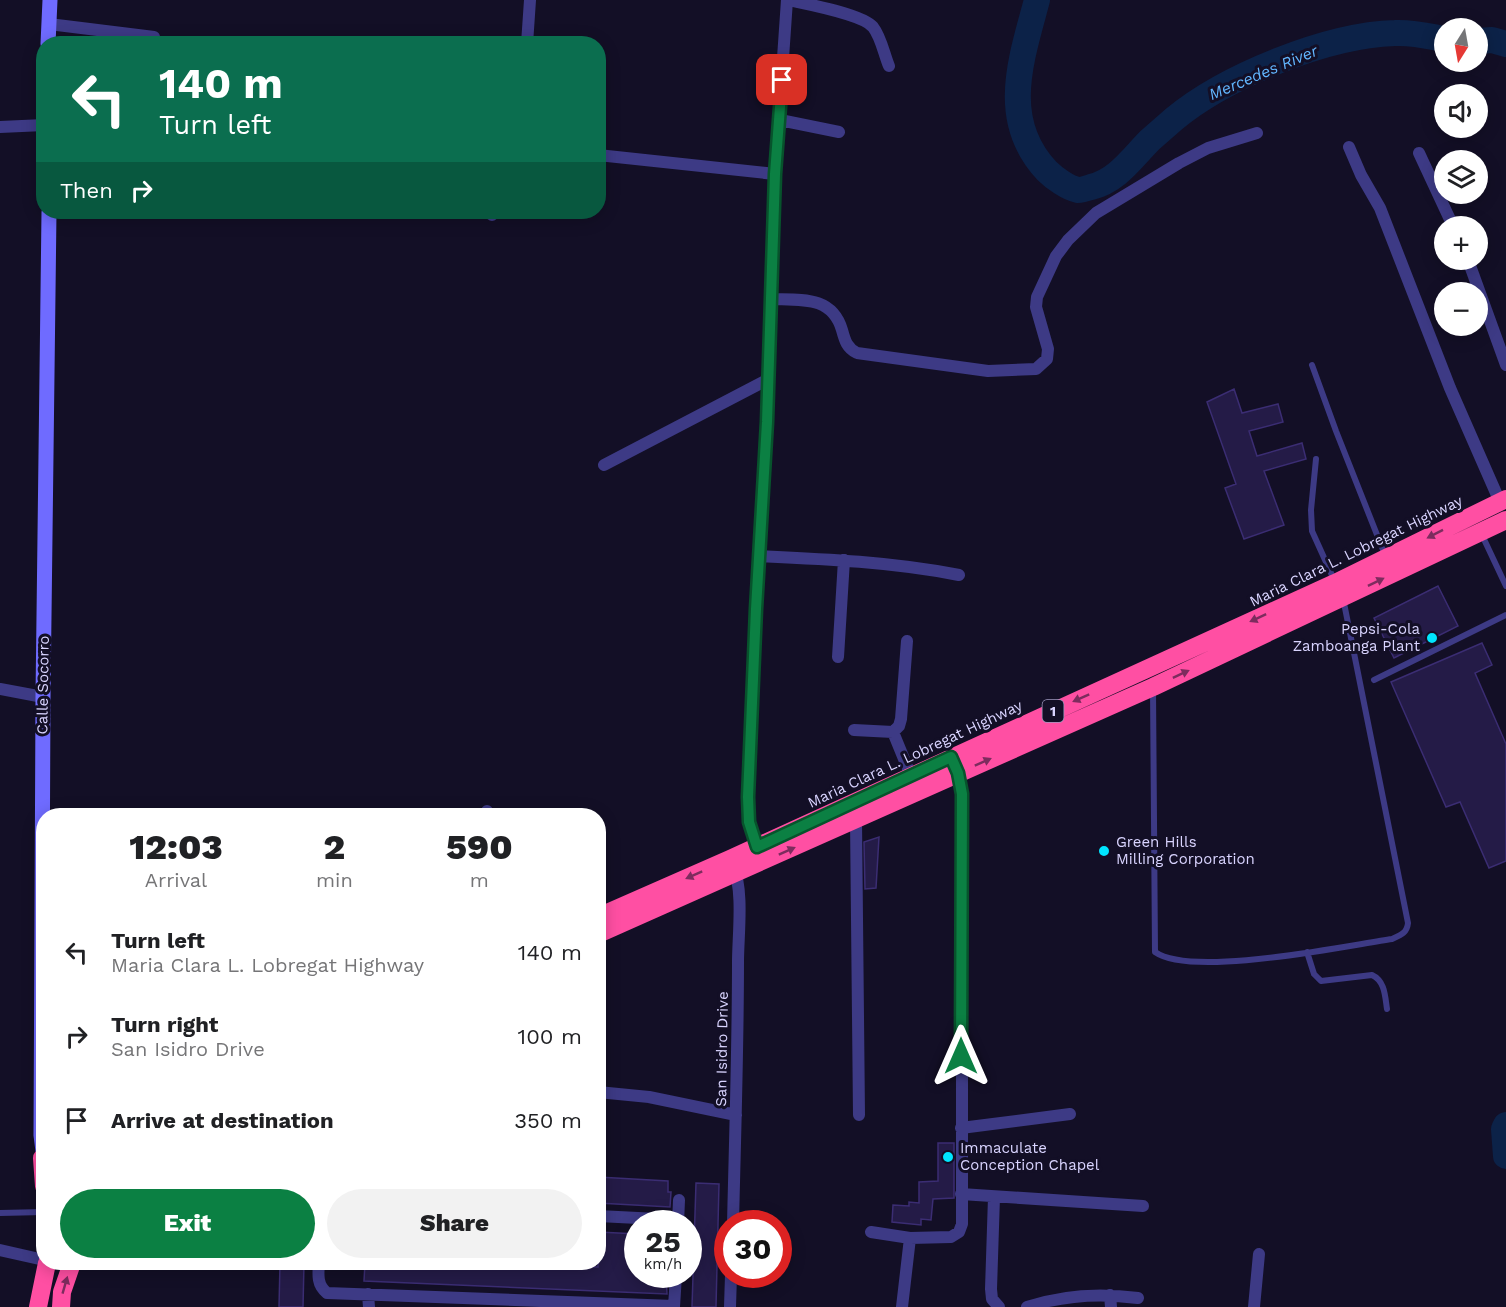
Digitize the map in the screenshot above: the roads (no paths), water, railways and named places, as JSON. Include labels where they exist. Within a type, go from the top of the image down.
[{"type":"highway","name":"Maria Clara L. Lobregat Highway","points":[[1018,736],[1154,687],[1339,590],[1386,558],[1503,500]]},
{"type":"highway","name":"Maria Clara L. Lobregat Highway","points":[[760,854],[856,820],[954,765],[1018,736],[1146,669],[1506,520]]},
{"type":"highway","name":"Maria Clara L. Lobregat Highway","points":[[606,930],[911,776],[954,765]]},
{"type":"highway","name":"Maria Clara L. Lobregat Highway","points":[[606,914],[733,866]]},
{"type":"highway","points":[[38,1307],[46,1270]]},
{"type":"highway","points":[[61,1307],[62,1292],[70,1270]]},
{"type":"street","points":[[48,36],[50,0]]},
{"type":"street","points":[[528,36],[530,0]]},
{"type":"street","points":[[760,854],[749,822],[748,797],[758,556],[769,379],[775,174],[788,0],[867,21],[874,28],[889,66]]},
{"type":"street","points":[[49,24],[146,36]]},
{"type":"street","points":[[780,120],[839,132]]},
{"type":"street","points":[[0,127],[36,125]]},
{"type":"street","points":[[771,299],[802,301],[827,306],[836,315],[847,346],[857,353],[988,371],[1036,369],[1047,359],[1048,349],[1036,307],[1037,297],[1056,256],[1068,240],[1096,213],[1179,163],[1208,148],[1257,133]]},
{"type":"street","points":[[1349,147],[1361,175],[1380,208],[1450,388],[1503,500]]},
{"type":"street","points":[[1419,153],[1448,216]]},
{"type":"street","points":[[606,156],[775,174]]},
{"type":"street","name":"Calle Socorro","points":[[43,808],[49,219]]},
{"type":"street","points":[[1472,270],[1506,365]]},
{"type":"street","points":[[604,465],[769,379]]},
{"type":"street","points":[[758,556],[844,560],[959,575]]},
{"type":"street","points":[[838,657],[844,560]]},
{"type":"street","points":[[893,732],[901,719],[907,641]]},
{"type":"street","points":[[0,689],[43,697]]},
{"type":"street","points":[[854,730],[893,732]]},
{"type":"street","points":[[893,732],[911,776]]},
{"type":"street","points":[[871,1232],[910,1238],[951,1237],[959,1232],[962,1224],[962,794],[954,765]]},
{"type":"street","points":[[856,820],[859,1115]]},
{"type":"street","name":"San Isidro Drive","points":[[733,866],[739,909],[733,1210]]},
{"type":"street","points":[[606,1093],[649,1097],[736,1115]]},
{"type":"street","points":[[961,1128],[1070,1114]]},
{"type":"street","points":[[961,1194],[1143,1206]]},
{"type":"street","points":[[994,1197],[991,1289],[992,1299],[999,1307]]},
{"type":"street","points":[[679,1200],[679,1210]]},
{"type":"street","points":[[606,1217],[624,1218]]},
{"type":"street","points":[[902,1307],[910,1238]]},
{"type":"street","points":[[0,1250],[36,1258]]},
{"type":"street","points":[[1254,1307],[1259,1254]]},
{"type":"street","points":[[319,1270],[318,1278],[322,1289],[327,1293],[674,1307],[675,1288]]},
{"type":"street","points":[[730,1307],[731,1288]]},
{"type":"street","points":[[368,1294],[369,1307]]},
{"type":"street","points":[[1028,1307],[1061,1298],[1110,1301],[1138,1298]]},
{"type":"lane","points":[[1312,365],[1386,558]]},
{"type":"lane","points":[[1146,669],[1154,687],[1155,952],[1174,961],[1275,958],[1392,939],[1402,934],[1407,929],[1408,923],[1339,590],[1317,547],[1312,531],[1311,510],[1316,459]]},
{"type":"lane","points":[[1472,515],[1506,586]]},
{"type":"lane","points":[[1374,680],[1506,615]]},
{"type":"lane","points":[[1307,952],[1314,974],[1321,981],[1372,975],[1378,977],[1383,984],[1387,1009]]},
{"type":"lane","points":[[0,1213],[36,1212]]},
{"type":"waterway","name":"Mercedes River","points":[[1037,0],[1020,67],[1018,89],[1023,131],[1032,151],[1047,171],[1061,182],[1078,190],[1109,180],[1174,119],[1196,103],[1249,73],[1339,41],[1395,33],[1434,37]]},
{"type":"waterway","name":"Mercedes River","points":[[1488,40],[1506,44]]},
{"type":"waterway","name":"Mercedes River","points":[[1506,1125],[1504,1129],[1506,1156]]},
{"type":"place","name":"Pepsi-Cola Zamboanga Plant","points":[[1432,638]]},
{"type":"place","name":"Green Hills Milling Corporation","points":[[1104,851]]},
{"type":"place","name":"Immaculate Conception Chapel","points":[[948,1157]]}]
